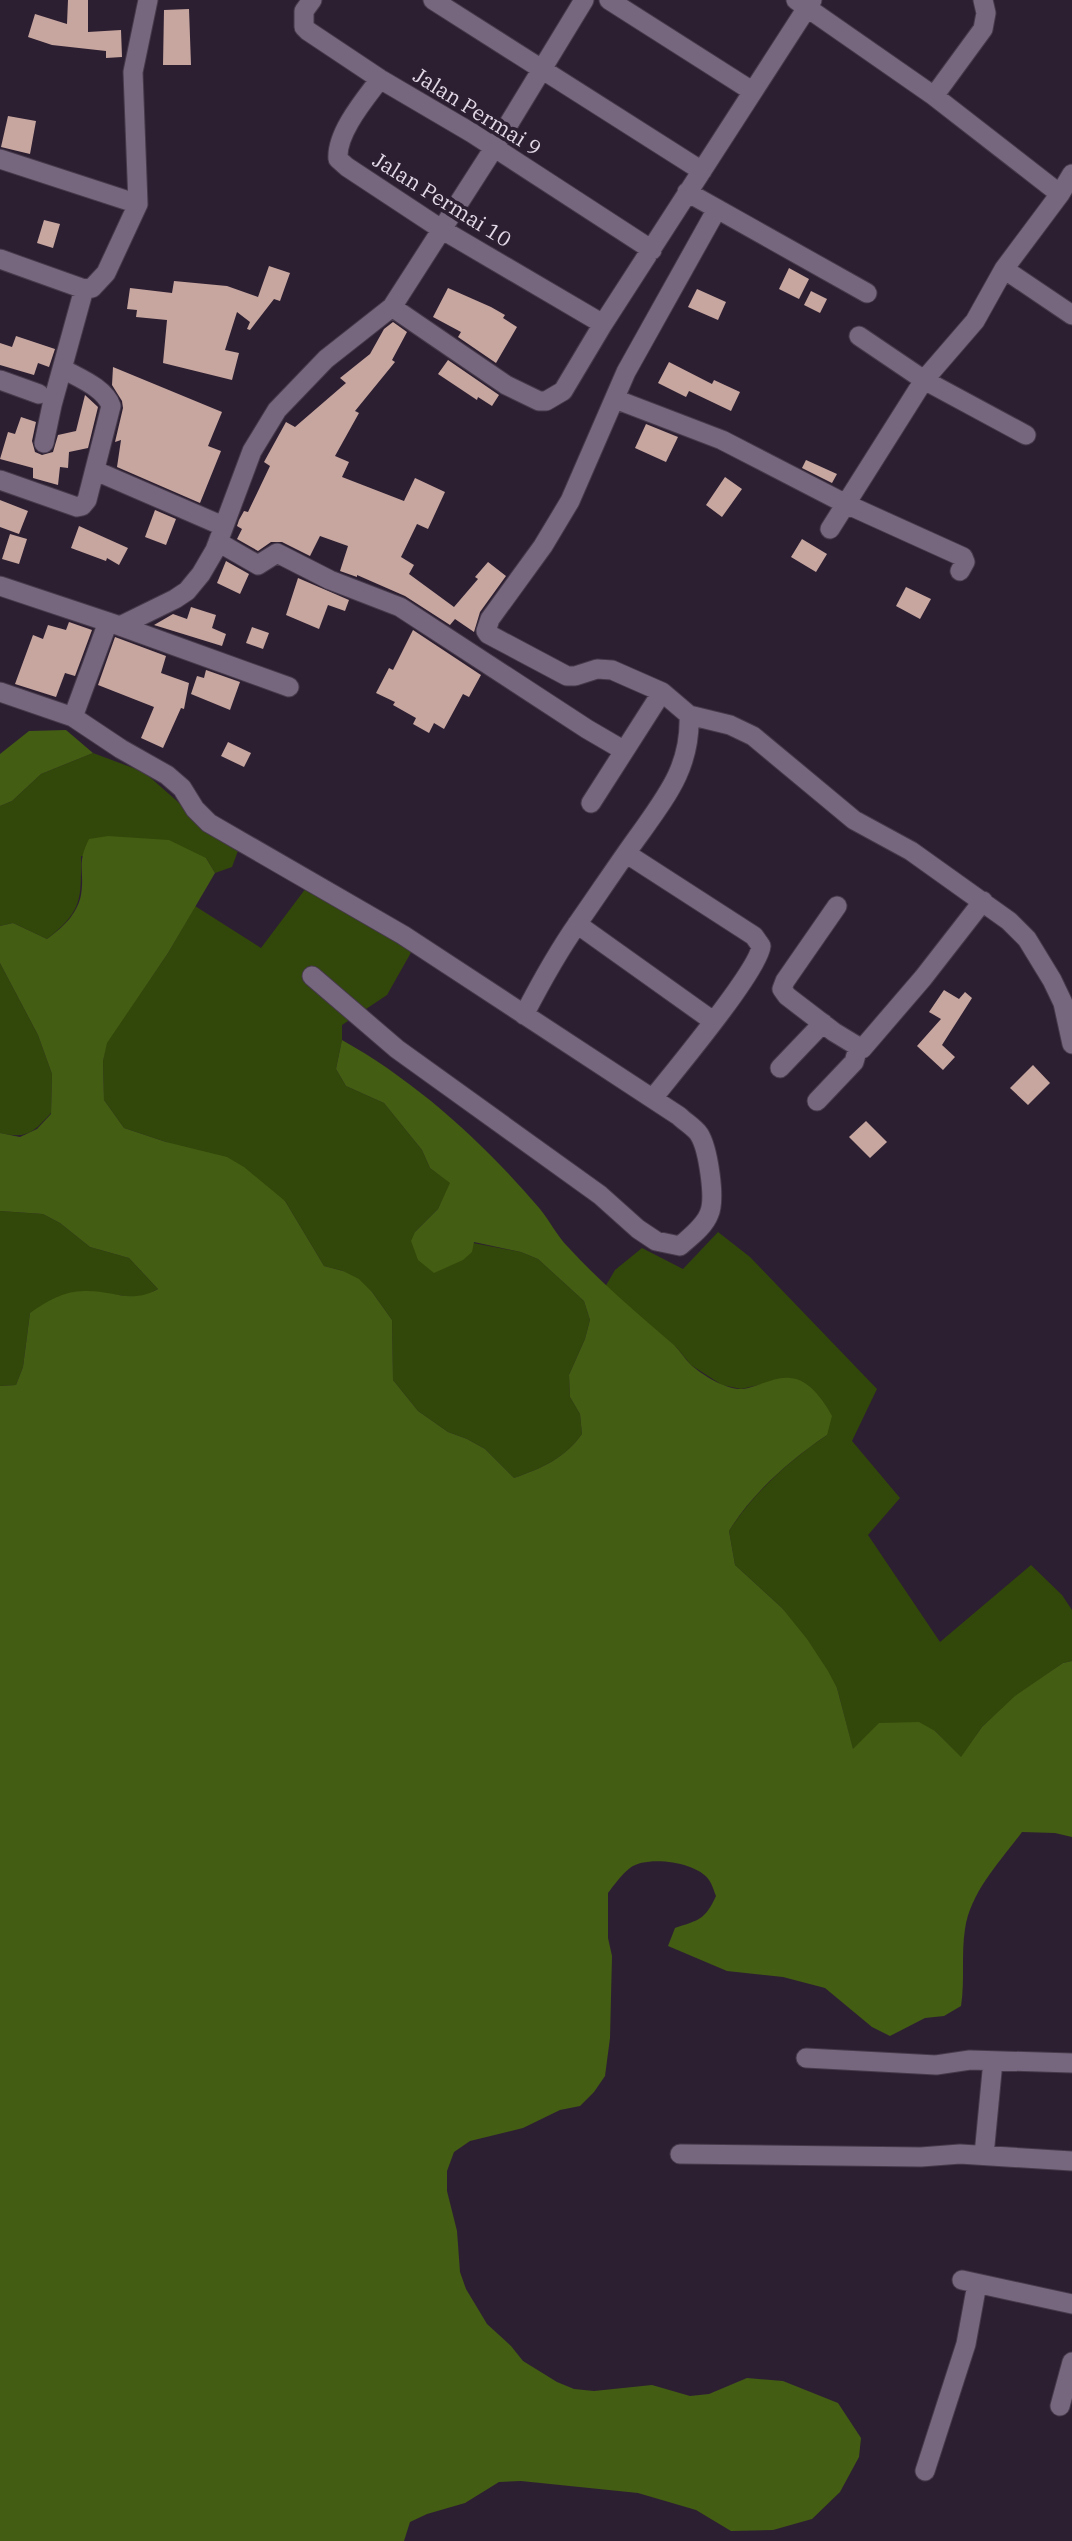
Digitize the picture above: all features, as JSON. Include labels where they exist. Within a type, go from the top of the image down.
[{"type":"street","points":[[0,259],[84,289],[92,288],[106,273],[138,204],[133,72],[148,0]]},
{"type":"street","name":"Jalan Permai 9","points":[[312,0],[304,11],[304,27],[380,79],[494,148],[652,250]]},
{"type":"street","points":[[433,0],[702,171]]},
{"type":"street","points":[[114,624],[148,614],[187,591],[201,574],[220,534],[252,451],[277,410],[326,359],[393,307],[584,0]]},
{"type":"street","points":[[609,0],[752,92]]},
{"type":"street","points":[[934,96],[983,29],[986,13],[983,0]]},
{"type":"street","points":[[393,307],[506,385],[539,401],[546,401],[563,391],[752,92],[805,3],[934,96],[1060,194]]},
{"type":"street","name":"Jalan Permai 10","points":[[380,79],[349,123],[337,151],[338,159],[441,229],[603,324]]},
{"type":"street","points":[[0,159],[138,204]]},
{"type":"street","points":[[830,529],[924,380],[975,321],[1004,269],[1072,174]]},
{"type":"street","points":[[687,192],[867,293]]},
{"type":"street","points":[[717,209],[626,372],[570,500],[543,546],[490,619],[486,631],[567,676],[604,669],[662,692],[689,715],[730,725],[753,736],[854,820],[911,851],[983,901],[1027,939],[1040,957],[1063,1003],[1072,1044]]},
{"type":"street","points":[[1004,269],[1072,315]]},
{"type":"street","points":[[44,443],[84,289]]},
{"type":"street","points":[[859,336],[924,380],[1026,435]]},
{"type":"street","points":[[0,480],[77,507],[87,500],[111,405],[108,397],[63,369]]},
{"type":"street","points":[[0,380],[39,394]]},
{"type":"street","points":[[615,399],[722,440],[846,504],[963,557],[965,562],[960,571]]},
{"type":"street","points":[[96,471],[220,534],[258,565],[277,553],[330,580],[400,607],[623,750]]},
{"type":"street","points":[[0,586],[289,687]]},
{"type":"street","points":[[74,717],[114,624]]},
{"type":"street","points":[[0,692],[74,717],[121,749],[167,775],[209,823],[403,935],[653,1098],[698,1133],[707,1151],[711,1205],[709,1214],[694,1235],[680,1246],[656,1241],[600,1195],[397,1049],[312,976]]},
{"type":"street","points":[[591,803],[662,692]]},
{"type":"street","points":[[524,1015],[554,958],[662,807],[681,768],[690,738],[689,715]]},
{"type":"street","points":[[628,854],[758,941],[760,954],[713,1021],[653,1098]]},
{"type":"street","points":[[837,906],[782,986],[787,996],[858,1048],[867,1046],[983,901]]},
{"type":"street","points":[[577,924],[713,1021]]},
{"type":"street","points":[[780,1068],[822,1023]]},
{"type":"street","points":[[817,1101],[854,1062],[858,1048]]},
{"type":"street","points":[[806,2058],[936,2065],[970,2060],[1072,2063]]},
{"type":"street","points":[[984,2155],[993,2061]]},
{"type":"street","points":[[680,2154],[921,2157],[960,2154],[1072,2161]]},
{"type":"street","points":[[925,2471],[966,2344],[970,2282],[1072,2304]]},
{"type":"street","points":[[1060,2406],[1072,2362]]},
{"type":"green space","points":[[66,730],[93,753],[41,774],[12,801],[0,806],[0,754],[29,731]]},
{"type":"green space","points":[[93,753],[144,772],[199,824],[239,848],[232,867],[215,873],[206,858],[81,856],[78,903],[59,929],[47,939],[13,923],[0,926],[0,806],[12,801],[41,774]]},
{"type":"green space","points":[[108,836],[169,840],[206,858],[215,873],[168,953],[107,1043],[103,1061],[104,1100],[124,1128],[227,1157],[244,1167],[285,1201],[324,1266],[359,1279],[392,1320],[393,1380],[418,1411],[448,1432],[485,1449],[514,1478],[543,1466],[568,1450],[582,1434],[580,1414],[570,1397],[569,1375],[585,1339],[590,1320],[584,1301],[538,1259],[521,1252],[474,1242],[472,1252],[463,1260],[434,1273],[418,1260],[411,1241],[415,1232],[438,1209],[450,1183],[430,1168],[422,1150],[384,1103],[346,1086],[336,1069],[342,1040],[397,1075],[473,1138],[544,1214],[564,1243],[620,1298],[674,1345],[696,1369],[716,1382],[736,1389],[778,1379],[797,1379],[810,1387],[825,1404],[832,1416],[827,1435],[773,1478],[749,1503],[729,1531],[735,1565],[782,1608],[828,1671],[837,1688],[853,1749],[879,1723],[919,1722],[935,1731],[961,1757],[982,1727],[1015,1696],[1063,1663],[1072,1661],[1072,1837],[1055,1833],[1022,1832],[980,1890],[968,1915],[965,1929],[961,2006],[944,2016],[925,2018],[890,2036],[872,2027],[825,1988],[783,1977],[727,1971],[668,1946],[675,1928],[700,1918],[716,1896],[709,1880],[694,1869],[671,1862],[638,1864],[624,1873],[608,1893],[608,1938],[612,1956],[610,2038],[605,2076],[580,2106],[560,2110],[523,2128],[470,2141],[454,2152],[447,2171],[447,2191],[457,2231],[460,2272],[466,2289],[487,2324],[523,2361],[557,2382],[574,2389],[594,2391],[652,2385],[690,2396],[709,2394],[747,2378],[783,2381],[838,2403],[861,2438],[859,2457],[840,2492],[812,2519],[773,2530],[731,2531],[696,2510],[638,2493],[521,2481],[499,2482],[465,2503],[410,2522],[404,2541],[0,2541],[0,1386],[16,1385],[23,1367],[30,1313],[43,1304],[64,1294],[79,1291],[139,1296],[158,1289],[129,1258],[90,1247],[60,1223],[43,1214],[0,1211],[0,1133],[20,1137],[37,1129],[51,1114],[52,1074],[38,1035],[0,963],[0,926],[13,923],[47,939],[58,930],[72,915],[79,902],[82,862],[89,839]]},
{"type":"green space","points":[[306,888],[413,949],[387,995],[342,1025],[336,1069],[346,1086],[384,1103],[422,1150],[430,1168],[451,1183],[438,1209],[415,1232],[521,1252],[538,1259],[584,1301],[590,1320],[585,1339],[569,1375],[570,1397],[580,1414],[582,1434],[568,1450],[552,1462],[514,1478],[485,1449],[448,1432],[418,1411],[393,1380],[392,1320],[372,1292],[343,1271],[324,1266],[285,1201],[166,1142],[124,1128],[104,1100],[103,1061],[106,1043],[168,953],[195,906],[261,948]]},
{"type":"green space","points":[[0,963],[38,1035],[52,1074],[51,1113],[34,1130],[23,1135],[0,1133]]},
{"type":"green space","points":[[0,1211],[43,1214],[60,1223],[90,1247],[129,1258],[158,1289],[141,1298],[85,1291],[30,1313],[23,1367],[16,1385],[0,1386]]},
{"type":"green space","points":[[718,1232],[750,1257],[877,1389],[852,1441],[900,1498],[868,1535],[940,1642],[1031,1565],[1062,1595],[1072,1610],[1072,1661],[1063,1663],[1015,1697],[982,1727],[961,1758],[935,1731],[853,1750],[837,1688],[782,1608],[735,1565],[729,1531],[749,1503],[773,1478],[827,1435],[790,1378],[741,1389],[722,1385],[691,1365],[677,1348],[605,1287],[615,1270],[642,1248],[683,1269]]},
{"type":"building","points":[[68,0],[88,0],[88,32],[121,30],[122,57],[106,58],[106,51],[52,45],[28,37],[35,14],[67,24]]},
{"type":"building","points":[[189,9],[191,65],[163,65],[164,10]]},
{"type":"building","points":[[8,116],[36,121],[30,154],[1,147]]},
{"type":"building","points":[[44,220],[60,224],[53,248],[37,243]]},
{"type":"building","points":[[269,266],[290,273],[280,301],[274,299],[250,330],[247,329],[250,322],[237,312],[225,350],[239,353],[232,380],[163,363],[167,320],[136,317],[137,310],[127,309],[130,288],[172,293],[174,281],[227,286],[258,297]]},
{"type":"building","points":[[789,268],[809,279],[799,299],[779,289]]},
{"type":"building","points":[[448,288],[491,307],[505,315],[503,318],[517,327],[496,363],[458,337],[461,332],[433,317]]},
{"type":"building","points":[[697,289],[726,302],[718,320],[688,307]]},
{"type":"building","points":[[811,291],[827,299],[820,313],[804,305]]},
{"type":"building","points":[[393,322],[407,332],[392,360],[395,362],[355,411],[359,413],[335,456],[349,462],[342,477],[404,501],[415,478],[445,492],[428,529],[417,524],[401,557],[414,565],[409,574],[454,607],[478,579],[475,577],[488,562],[506,576],[480,612],[474,632],[455,619],[450,625],[405,596],[357,575],[340,571],[348,546],[320,536],[310,556],[282,542],[271,542],[258,551],[237,539],[242,529],[237,526],[239,520],[244,511],[248,512],[270,466],[264,462],[286,422],[295,427],[346,383],[340,378],[370,354],[384,329]]},
{"type":"building","points":[[16,336],[55,349],[49,367],[38,363],[34,375],[0,365],[0,343],[12,347]]},
{"type":"building","points":[[448,360],[499,395],[492,406],[478,397],[477,400],[438,374]]},
{"type":"building","points":[[669,362],[712,384],[714,380],[740,392],[731,411],[689,391],[686,397],[658,383]]},
{"type":"building","points":[[113,367],[222,412],[208,446],[221,451],[200,503],[117,467],[121,440],[115,442],[123,408],[122,401],[112,385]]},
{"type":"building","points":[[85,395],[98,407],[88,448],[69,452],[68,468],[60,467],[58,485],[33,478],[33,468],[0,459],[8,432],[15,434],[21,417],[36,422],[32,441],[35,452],[42,455],[53,452],[58,435],[76,431]]},
{"type":"building","points":[[646,424],[678,437],[666,462],[635,448]]},
{"type":"building","points":[[806,460],[837,474],[832,483],[802,468]]},
{"type":"building","points":[[725,477],[742,489],[722,517],[706,505]]},
{"type":"building","points":[[0,500],[28,511],[19,534],[0,527]]},
{"type":"building","points":[[155,510],[176,519],[166,545],[145,537]]},
{"type":"building","points":[[79,526],[128,548],[119,565],[107,558],[106,561],[71,548]]},
{"type":"building","points":[[10,534],[27,539],[19,564],[2,559]]},
{"type":"building","points":[[802,539],[827,554],[816,572],[791,557]]},
{"type":"building","points":[[226,561],[249,574],[240,594],[217,583]]},
{"type":"building","points":[[298,578],[349,600],[345,611],[328,605],[319,629],[286,615]]},
{"type":"building","points":[[906,587],[931,599],[920,619],[896,606]]},
{"type":"building","points":[[191,607],[216,615],[212,628],[226,634],[222,646],[154,625],[173,614],[187,619]]},
{"type":"building","points":[[69,622],[92,630],[75,676],[65,673],[56,697],[15,684],[33,635],[43,639],[48,625],[66,630]]},
{"type":"building","points":[[252,627],[269,633],[263,649],[246,643]]},
{"type":"building","points":[[413,630],[481,675],[469,697],[463,694],[444,729],[434,723],[429,733],[413,724],[416,718],[393,705],[395,702],[376,693],[389,668],[393,670]]},
{"type":"building","points":[[115,637],[166,656],[161,673],[189,683],[184,709],[181,708],[163,748],[141,738],[154,707],[98,685]]},
{"type":"building","points":[[206,670],[240,682],[230,710],[191,694],[197,676],[204,678]]},
{"type":"building","points":[[228,742],[251,753],[244,767],[221,756]]},
{"type":"building","points":[[944,990],[959,999],[965,992],[972,998],[942,1045],[955,1057],[943,1070],[917,1046],[941,1019],[929,1012]]},
{"type":"building","points":[[1033,1065],[1050,1083],[1028,1105],[1010,1088]]},
{"type":"building","points":[[866,1121],[887,1142],[870,1158],[849,1137]]}]
